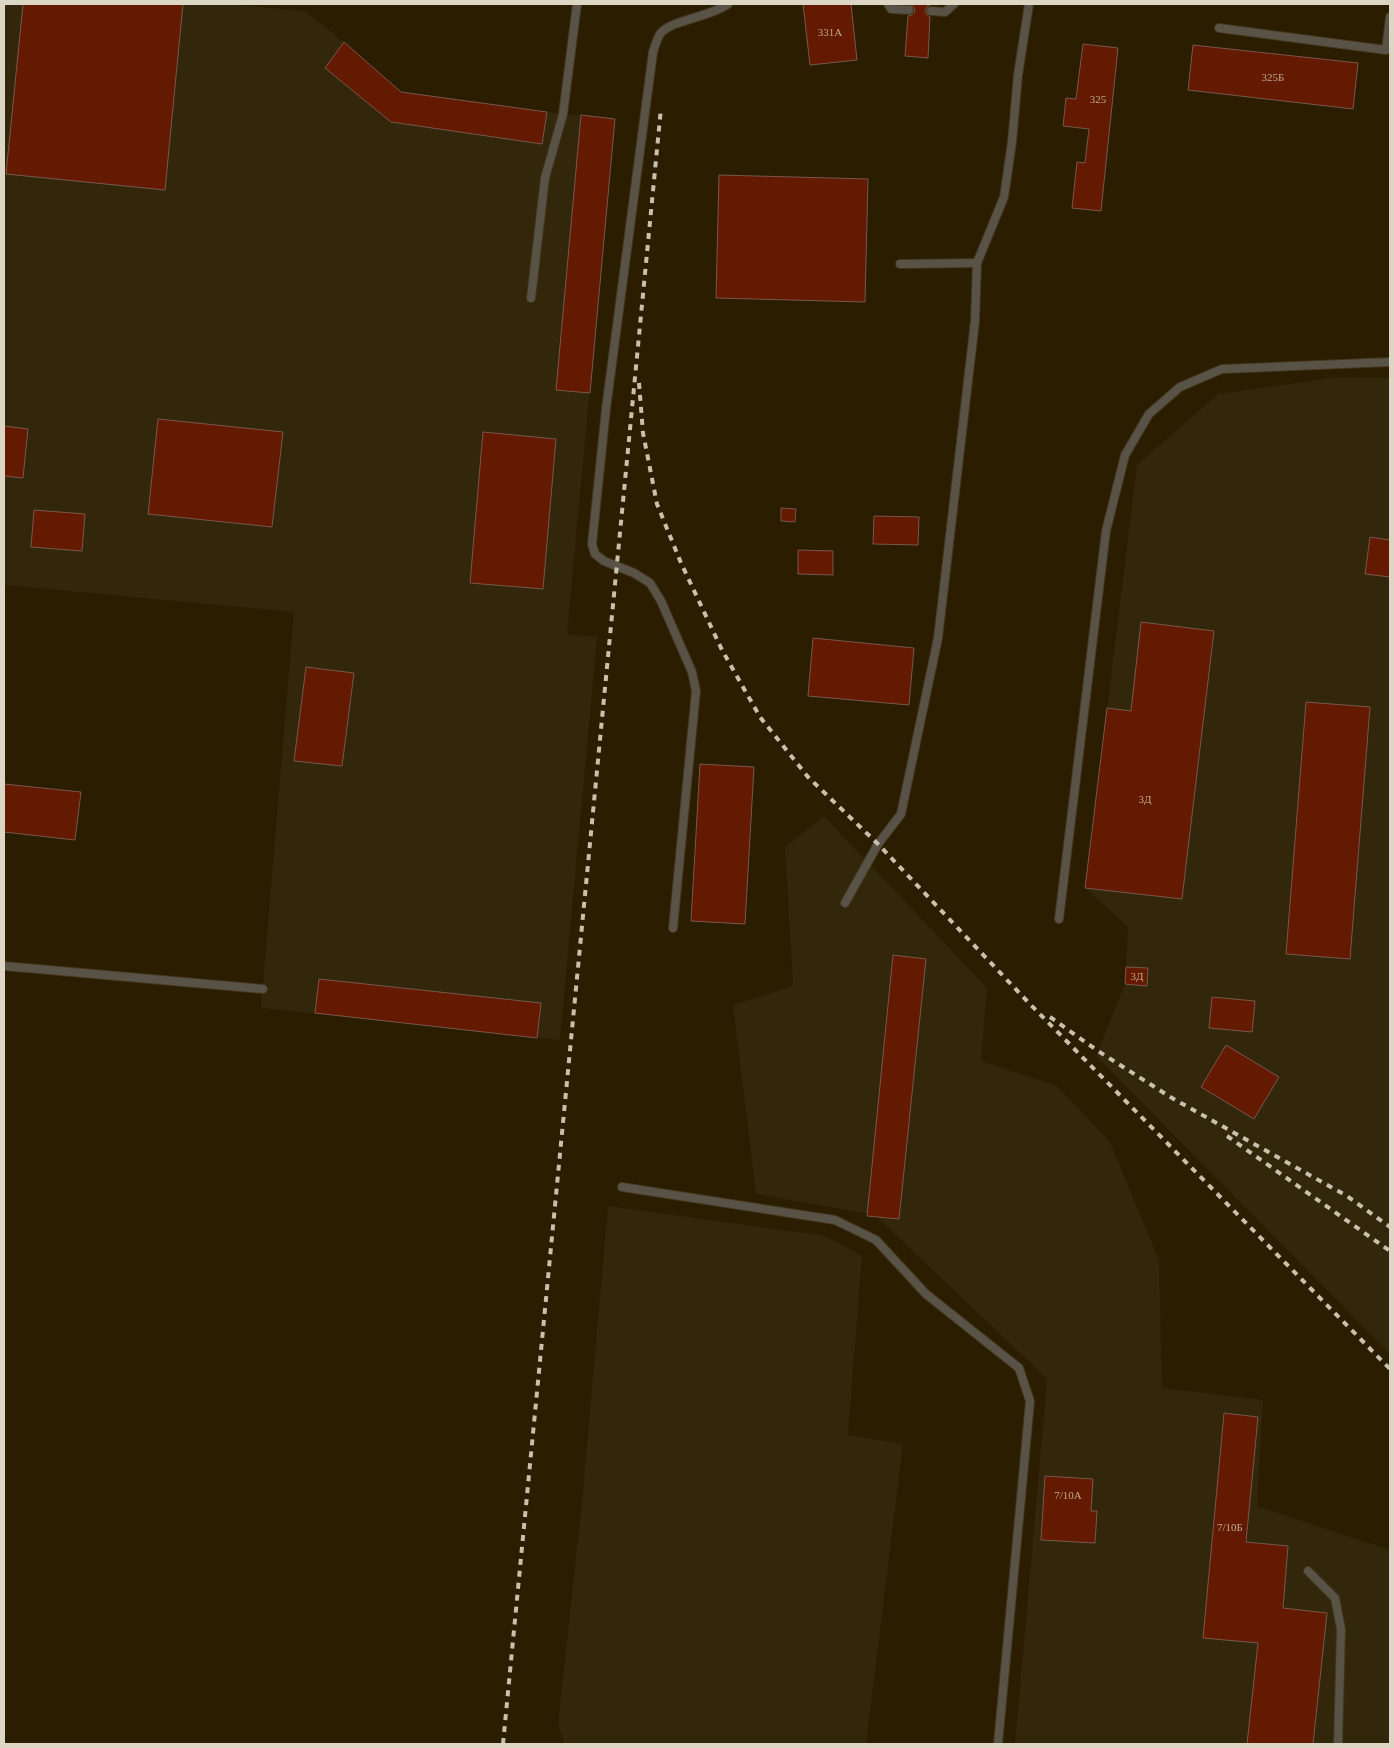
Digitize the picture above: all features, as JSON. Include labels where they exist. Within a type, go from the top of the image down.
[{"type":"lane","points":[[531,298],[545,178],[563,114],[577,4]]},
{"type":"lane","points":[[673,928],[696,691],[692,672],[661,601],[650,583],[634,573],[604,561],[595,554],[592,544],[606,408],[653,52],[660,33],[668,27],[718,11],[728,4]]},
{"type":"lane","points":[[888,4],[891,9],[908,10]]},
{"type":"lane","points":[[931,11],[945,12],[954,4]]},
{"type":"lane","points":[[845,903],[878,844],[901,814],[938,638],[975,322],[977,263],[1004,197],[1012,142],[1018,75],[1029,4]]},
{"type":"lane","points":[[1219,28],[1386,50],[1390,17]]},
{"type":"lane","points":[[900,264],[977,263]]},
{"type":"lane","points":[[1060,920],[1106,531],[1125,455],[1148,414],[1180,387],[1222,368],[1390,362]]},
{"type":"lane","points":[[4,966],[263,989]]},
{"type":"lane","points":[[622,1187],[834,1220],[876,1240],[926,1294],[1019,1368],[1030,1400],[998,1744]]},
{"type":"lane","points":[[1308,1571],[1335,1598],[1341,1629],[1338,1744]]},
{"type":"shaded area","points":[[4,4],[227,4],[305,11],[401,92],[547,112],[615,119],[567,634],[597,637],[560,1040],[261,1008],[294,612],[4,585]]},
{"type":"shaded area","points":[[1333,378],[1390,378],[1390,1354],[1096,1056],[1125,984],[1128,927],[1085,888],[1137,465],[1218,394]]},
{"type":"shaded area","points":[[824,816],[987,988],[981,1061],[1057,1086],[1110,1142],[1159,1260],[1162,1388],[1263,1400],[1257,1506],[1390,1550],[1390,1744],[1015,1744],[1047,1379],[875,1215],[756,1194],[733,1005],[793,986],[785,847]]},
{"type":"shaded area","points":[[608,1206],[826,1236],[862,1256],[848,1435],[903,1444],[866,1744],[565,1744],[558,1724],[582,1501]]},
{"type":"building","points":[[23,4],[183,4],[165,190],[6,174]]},
{"type":"building","points":[[803,4],[851,4],[857,60],[810,65]]},
{"type":"building","points":[[909,4],[931,4],[925,11],[930,17],[928,58],[905,56],[908,16],[912,15],[915,11],[914,7]]},
{"type":"building","points":[[344,42],[401,92],[547,112],[542,144],[391,122],[325,68]]},
{"type":"building","points":[[1083,44],[1118,48],[1101,211],[1072,208],[1077,162],[1085,163],[1089,129],[1063,126],[1066,98],[1076,99]]},
{"type":"building","points":[[1193,45],[1358,63],[1353,109],[1188,90]]},
{"type":"building","points":[[581,115],[615,119],[590,393],[556,390]]},
{"type":"building","points":[[719,175],[868,179],[865,302],[716,298]]},
{"type":"building","points":[[158,419],[283,432],[272,527],[148,514]]},
{"type":"building","points":[[4,426],[28,429],[23,478],[4,476]]},
{"type":"building","points":[[483,432],[556,439],[543,589],[470,583]]},
{"type":"building","points":[[781,508],[796,509],[795,522],[781,521]]},
{"type":"building","points":[[34,510],[85,514],[82,551],[31,547]]},
{"type":"building","points":[[874,516],[919,517],[918,545],[873,544]]},
{"type":"building","points":[[1370,537],[1390,540],[1390,577],[1365,574]]},
{"type":"building","points":[[798,550],[833,551],[833,575],[798,574]]},
{"type":"building","points":[[1141,622],[1214,631],[1182,899],[1085,888],[1107,708],[1131,711]]},
{"type":"building","points":[[813,638],[914,648],[909,705],[808,696]]},
{"type":"building","points":[[306,667],[354,673],[342,766],[294,761]]},
{"type":"building","points":[[1306,702],[1370,707],[1350,959],[1286,954]]},
{"type":"building","points":[[700,764],[754,767],[745,924],[691,921]]},
{"type":"building","points":[[4,784],[81,792],[75,840],[4,832]]},
{"type":"building","points":[[893,955],[926,959],[899,1219],[867,1216]]},
{"type":"building","points":[[1126,967],[1148,968],[1147,986],[1125,984]]},
{"type":"building","points":[[319,979],[541,1003],[537,1038],[315,1013]]},
{"type":"building","points":[[1212,997],[1255,1001],[1252,1032],[1209,1028]]},
{"type":"building","points":[[1226,1045],[1279,1077],[1254,1119],[1201,1087]]},
{"type":"building","points":[[1224,1413],[1258,1417],[1246,1542],[1288,1546],[1283,1608],[1327,1613],[1313,1744],[1247,1744],[1258,1643],[1203,1638]]},
{"type":"building","points":[[1045,1476],[1093,1479],[1091,1511],[1097,1511],[1095,1543],[1041,1540]]},
{"type":"railway","points":[[503,1744],[661,108]]},
{"type":"railway","points":[[639,383],[643,433],[657,504],[681,563],[722,650],[760,717],[808,777],[878,844],[1027,1001],[1390,1369]]},
{"type":"railway","points":[[1050,1017],[1098,1051],[1172,1098],[1347,1196],[1390,1227]]},
{"type":"railway","points":[[1227,1136],[1390,1251]]}]
